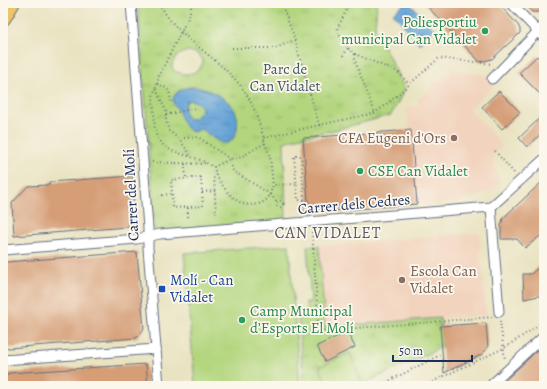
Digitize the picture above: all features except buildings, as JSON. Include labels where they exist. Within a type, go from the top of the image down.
[{"type":"highway","points":[[3,18],[12,3]]},
{"type":"street","name":"Carrer del Molí","points":[[131,3],[159,386]]},
{"type":"street","points":[[492,79],[542,32],[511,3]]},
{"type":"street","points":[[499,314],[491,207],[544,159]]},
{"type":"street","name":"Carrer dels Cedres","points":[[3,250],[137,239],[160,234],[491,207]]},
{"type":"street","points":[[490,386],[544,336]]},
{"type":"street","points":[[3,360],[156,349]]},
{"type":"path","points":[[159,3],[171,22],[181,32],[220,65],[243,89],[259,122],[270,157],[273,185],[270,194],[265,201],[258,204],[252,205],[243,203],[233,198],[228,194],[216,175],[214,167],[201,160],[172,151],[164,146],[157,137],[155,130],[153,96],[159,76],[181,32],[189,16],[192,3]]},
{"type":"path","points":[[281,3],[294,40],[319,126]]},
{"type":"path","points":[[350,3],[337,31],[348,48],[355,54],[398,72],[410,84]]},
{"type":"path","points":[[232,48],[276,48],[294,40]]},
{"type":"path","points":[[343,56],[348,48]]},
{"type":"path","points":[[355,54],[355,61],[375,113]]},
{"type":"path","points":[[264,138],[375,113],[439,58],[494,64],[497,61]]},
{"type":"path","points":[[157,84],[169,91],[171,104]]},
{"type":"path","points":[[156,88],[166,111],[167,126],[169,131],[179,139],[190,156]]},
{"type":"path","points":[[166,115],[193,109]]},
{"type":"path","points":[[184,138],[198,137],[230,159],[233,170],[270,194],[277,202]]},
{"type":"path","points":[[214,167],[230,159],[239,158],[265,143]]},
{"type":"path","points":[[496,151],[521,181]]},
{"type":"path","points":[[304,200],[298,200],[294,156],[300,156],[306,216]]},
{"type":"path","points":[[143,162],[185,164],[206,163]]},
{"type":"path","points":[[185,164],[186,178]]},
{"type":"path","points":[[216,175],[214,178],[216,214]]},
{"type":"path","points":[[201,177],[202,192],[202,206],[173,208],[171,180],[201,177]]},
{"type":"path","points":[[273,185],[296,184]]},
{"type":"path","points":[[202,192],[215,191]]},
{"type":"path","points":[[162,195],[172,194]]},
{"type":"path","points":[[188,207],[188,217]]},
{"type":"path","points":[[312,232],[319,331],[499,314],[506,371]]},
{"type":"path","points":[[426,386],[504,348],[544,322]]},
{"type":"path","points":[[379,386],[440,355]]},
{"type":"shaded area","name":"CFA Eugeni d'Ors","points":[[450,71],[489,75],[496,83],[469,109],[503,146],[492,154],[494,156],[492,158],[500,184],[484,194],[459,202],[425,205],[424,203],[417,204],[411,130],[409,130],[407,107],[418,106],[418,100]]},
{"type":"shaded area","name":"Escola Can Vidalet","points":[[479,233],[486,315],[325,327],[319,246]]},
{"type":"green space","name":"Parc de Can Vidalet","points":[[138,3],[377,3],[375,29],[405,89],[391,115],[284,142],[286,221],[155,232]],"holes":[[[188,51],[196,53],[202,58],[203,63],[201,67],[198,70],[187,74],[174,71],[172,64],[175,58]],[[191,87],[203,89],[216,94],[227,102],[235,111],[237,126],[236,132],[231,141],[228,143],[223,143],[214,139],[202,129],[187,129],[179,111],[177,92]]]},
{"type":"green space","points":[[190,100],[197,102],[202,107],[201,111],[195,118],[189,119],[184,110],[186,102]]},
{"type":"green space","name":"Camp Municipal d’Esports El Molí","points":[[289,245],[300,386],[195,386],[184,253]]},
{"type":"green space","points":[[307,246],[319,246],[325,327],[440,318],[442,347],[359,386],[304,386],[298,317],[307,317],[306,302],[311,302]]},
{"type":"green space","points":[[350,353],[361,381],[350,386],[317,386],[316,383],[325,379],[319,367]]},
{"type":"water","points":[[406,3],[409,3],[434,29],[420,44],[393,13]]},
{"type":"water","points":[[191,87],[211,91],[224,98],[229,103],[237,118],[236,133],[231,141],[223,143],[214,139],[202,129],[193,132],[187,129],[174,104],[173,97],[181,90]],"holes":[[[190,100],[197,102],[202,107],[201,111],[195,118],[189,119],[184,110],[186,102]]]},
{"type":"place","name":"Poliesportiu municipal Can Vidalet","points":[[485,31]]},
{"type":"place","name":"CFA Eugeni d'Ors","points":[[454,138]]},
{"type":"place","name":"CSE Can Vidalet","points":[[360,171]]},
{"type":"place","name":"Escola Can Vidalet","points":[[402,280]]},
{"type":"place","name":"Molí - Can Vidalet","points":[[162,289]]},
{"type":"place","name":"Camp Municipal d’Esports El Molí","points":[[242,320]]},
{"type":"district","name":"CAN VIDALET","points":[[328,232]]}]
